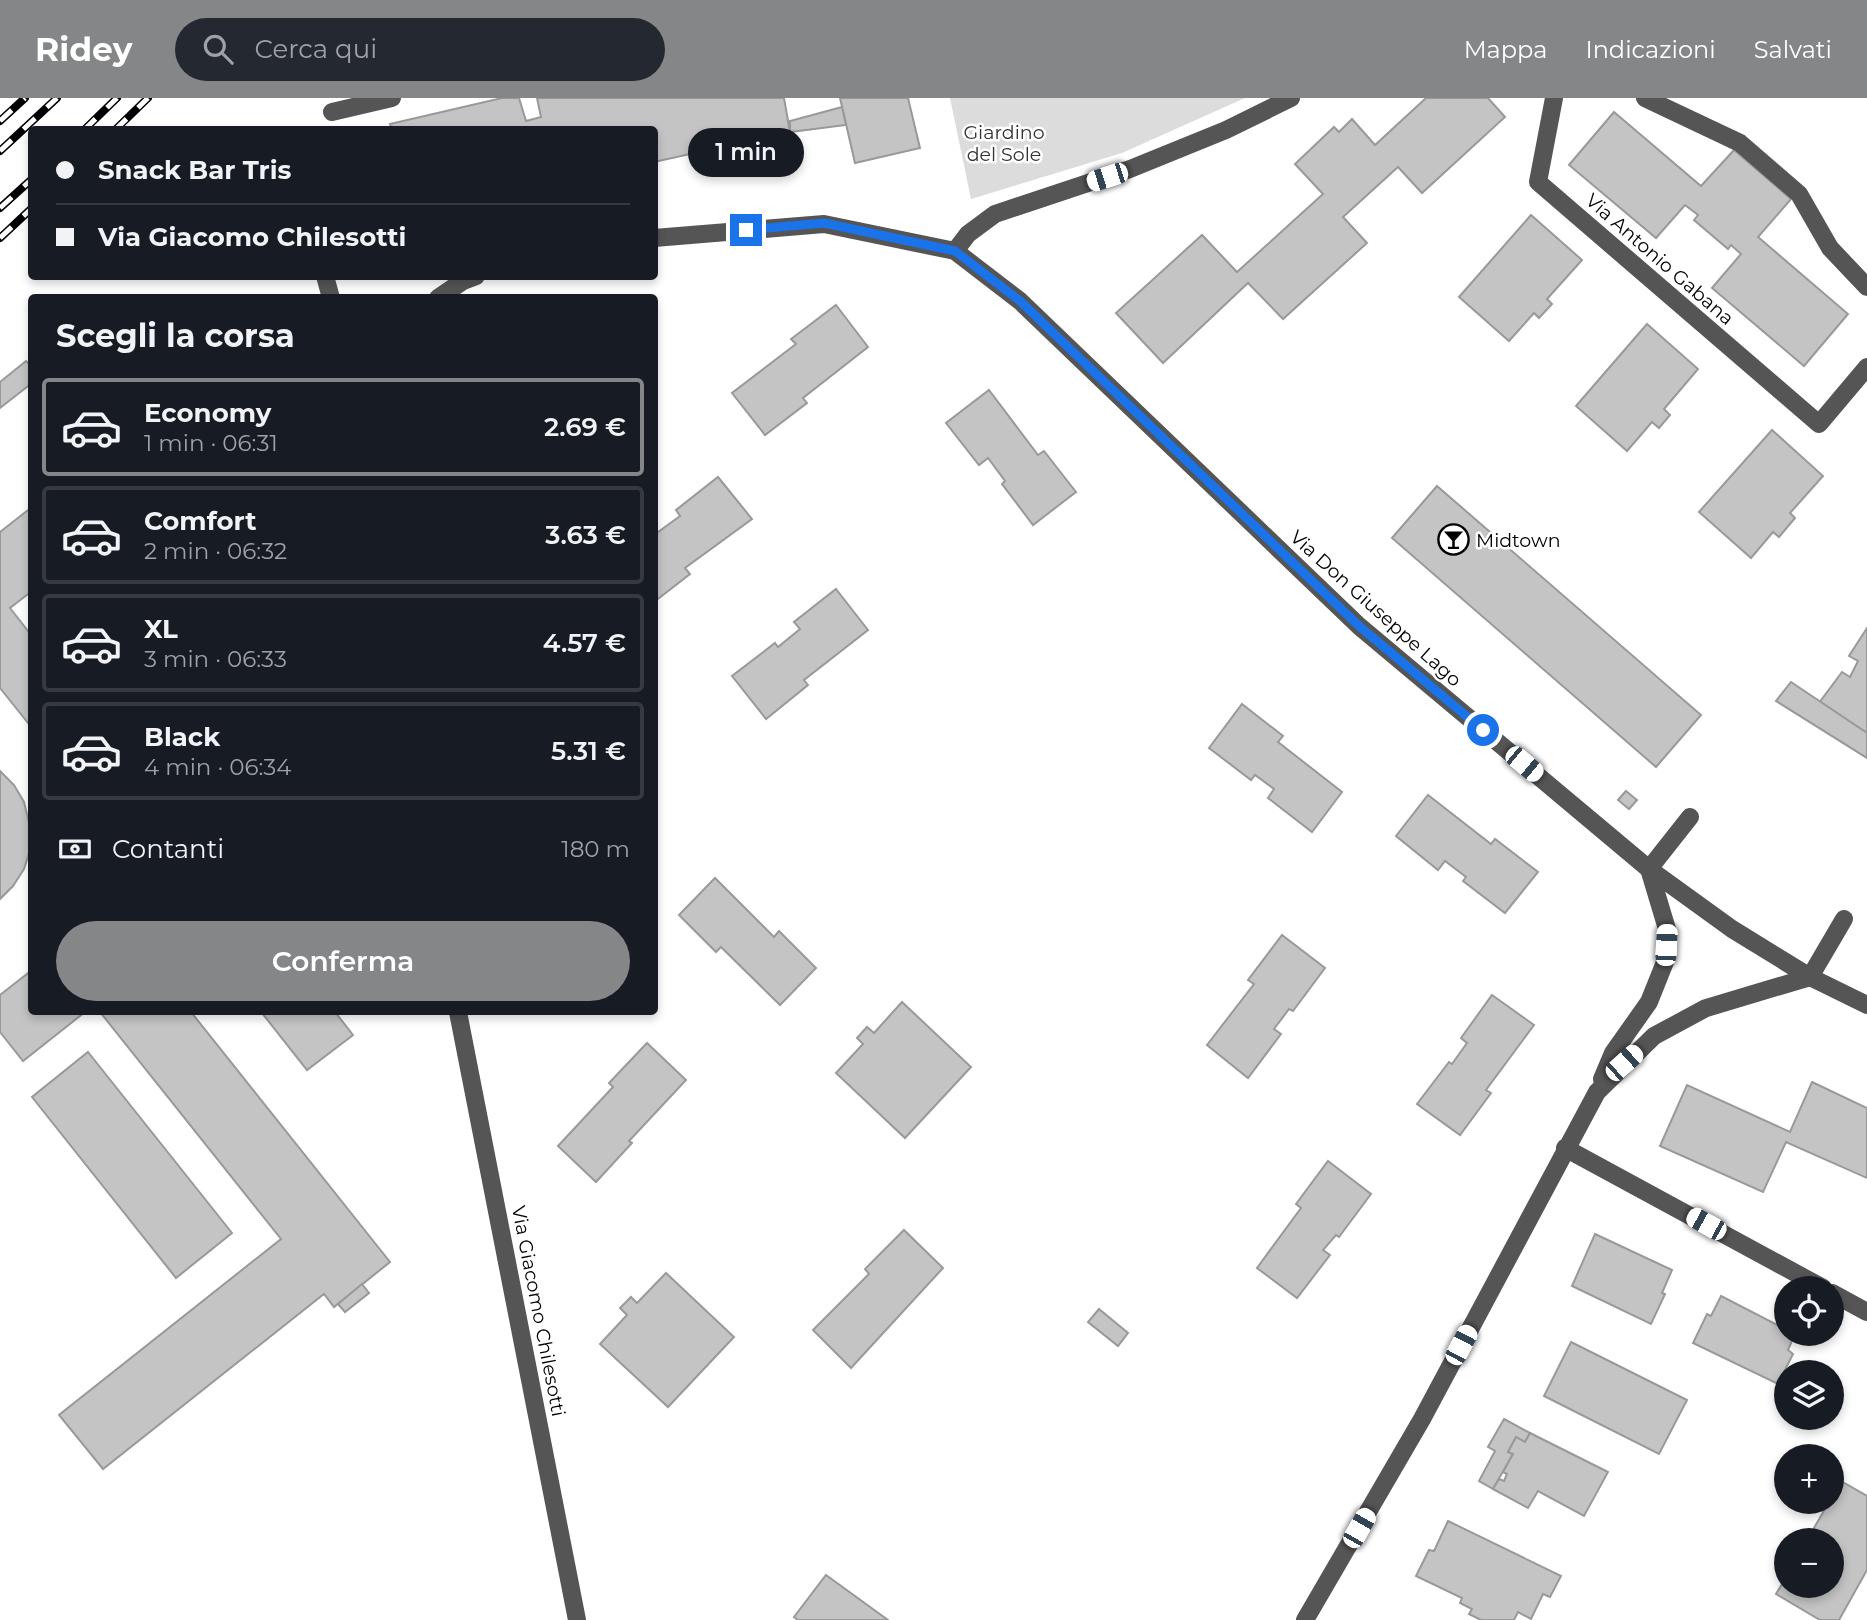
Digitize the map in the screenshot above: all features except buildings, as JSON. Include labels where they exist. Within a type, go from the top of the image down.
[{"type":"street","points":[[329,121],[344,98]]},
{"type":"street","points":[[329,121],[392,98]]},
{"type":"street","points":[[658,238],[824,223],[955,251],[968,234],[995,214],[1130,169],[1226,130],[1291,98]]},
{"type":"street","name":"Via Antonio Gabana","points":[[1555,98],[1538,182],[1819,424],[1867,367]]},
{"type":"street","points":[[1645,98],[1740,143],[1799,194],[1830,248],[1867,287]]},
{"type":"street","name":"Via Don Giuseppe Lago","points":[[955,251],[1020,301],[1359,626],[1649,869],[1732,929],[1810,977],[1867,1005]]},
{"type":"street","points":[[444,294],[466,280]]},
{"type":"street","points":[[1305,1620],[1422,1419],[1597,1092],[1614,1053],[1649,1002],[1665,962],[1667,929],[1649,869],[1690,817]]},
{"type":"street","points":[[1597,1092],[1654,1036],[1706,1008],[1810,977],[1844,919]]},
{"type":"street","name":"Via Giacomo Chilesotti","points":[[459,1015],[577,1620]]},
{"type":"street","points":[[1566,1148],[1801,1276]]},
{"type":"street","points":[[1844,1300],[1867,1312]]},
{"type":"green space","name":"Giardino del Sole","points":[[950,98],[1245,98],[1122,153],[971,199]]},
{"type":"railway","points":[[0,121],[25,98]]},
{"type":"railway","points":[[0,151],[57,98]]},
{"type":"railway","points":[[88,126],[117,98]]},
{"type":"railway","points":[[119,126],[148,98]]},
{"type":"railway","points":[[0,208],[28,183]]},
{"type":"railway","points":[[0,238],[28,212]]},
{"type":"place","name":"Midtown","points":[[1453,540]]},
{"type":"route","points":[[746,230],[824,223],[955,251],[1020,301],[1359,626],[1483,730]]}]
